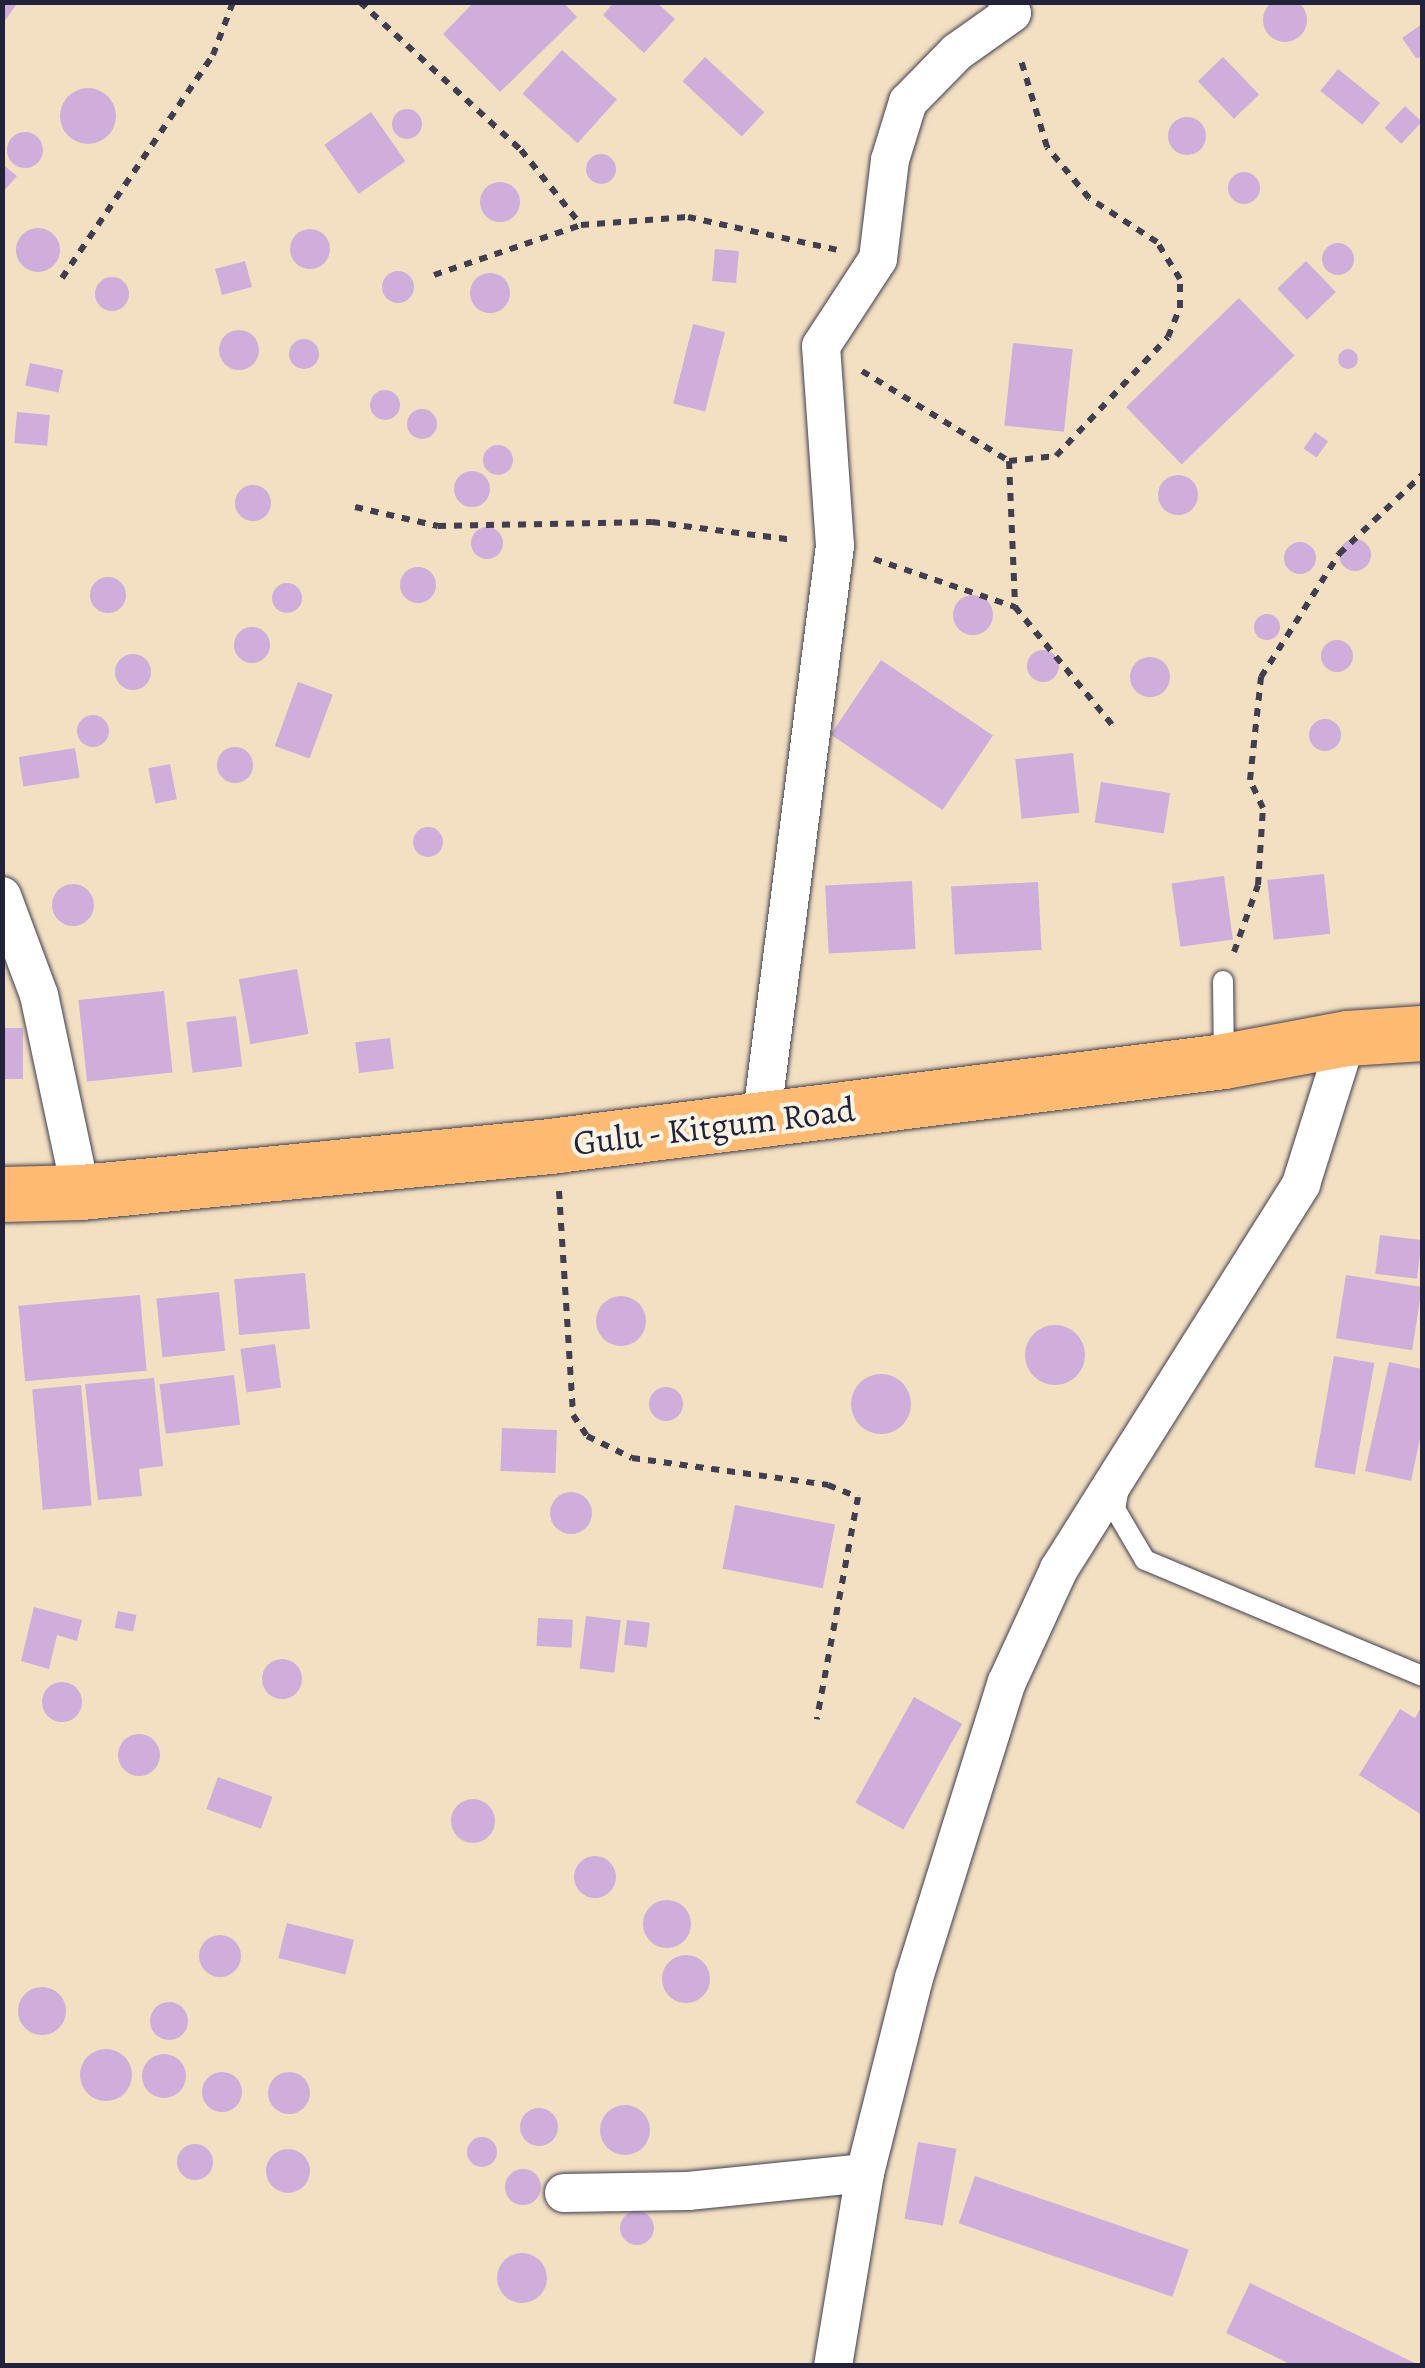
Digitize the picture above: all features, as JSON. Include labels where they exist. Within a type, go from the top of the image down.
[{"type":"main road","name":"Gulu - Kitgum Road","points":[[2,1194],[81,1192],[761,1122],[1224,1061],[1347,1038],[1422,1033]]},
{"type":"street","points":[[761,1122],[836,546],[821,346],[878,258],[890,160],[908,102],[957,52],[1012,13],[1011,21]]},
{"type":"street","points":[[2,896],[38,994],[81,1192]]},
{"type":"street","points":[[834,2366],[864,2173],[914,1978],[1006,1682],[1051,1584],[1301,1184],[1347,1038]]},
{"type":"street","points":[[564,2193],[688,2191],[864,2173]]},
{"type":"lane","points":[[1223,981],[1224,1061]]},
{"type":"lane","points":[[1124,1462],[1114,1509],[1145,1560],[1422,1676]]},
{"type":"path","points":[[62,278],[213,54],[232,2]]},
{"type":"path","points":[[360,2],[521,150],[581,225]]},
{"type":"path","points":[[821,346],[1009,461],[1056,456],[1168,336],[1180,280],[1156,242],[1089,198],[1047,148],[1011,21]]},
{"type":"path","points":[[434,275],[581,225],[688,217],[878,258]]},
{"type":"path","points":[[1009,461],[1015,607]]},
{"type":"path","points":[[1223,981],[1258,885],[1263,808],[1250,780],[1261,677],[1340,554],[1422,475]]},
{"type":"path","points":[[355,507],[438,526],[652,522],[836,546],[1015,607],[1114,727]]},
{"type":"path","points":[[556,1145],[573,1415],[587,1436],[632,1458],[828,1485],[858,1497],[817,1718]]},
{"type":"building","points":[[1285,-2],[1301,4],[1307,20],[1301,36],[1285,42],[1269,36],[1263,20],[1269,4]]},
{"type":"building","points":[[2,2],[18,2],[2,25]]},
{"type":"building","points":[[474,2],[563,2],[577,17],[500,92],[443,34]]},
{"type":"building","points":[[614,2],[656,2],[675,19],[644,53],[603,15]]},
{"type":"building","points":[[1422,24],[1422,57],[1416,58],[1402,38]]},
{"type":"building","points":[[562,50],[617,100],[578,143],[523,94]]},
{"type":"building","points":[[705,57],[764,112],[742,136],[682,81]]},
{"type":"building","points":[[1223,57],[1259,94],[1234,119],[1198,81]]},
{"type":"building","points":[[1338,69],[1380,103],[1362,125],[1320,91]]},
{"type":"building","points":[[88,88],[108,96],[116,116],[108,136],[88,144],[68,136],[60,116],[68,96]]},
{"type":"building","points":[[1405,106],[1422,122],[1401,144],[1385,128]]},
{"type":"building","points":[[407,109],[418,113],[422,124],[418,135],[407,139],[396,135],[392,124],[396,113]]},
{"type":"building","points":[[371,112],[405,161],[359,194],[324,145]]},
{"type":"building","points":[[1187,117],[1200,123],[1206,136],[1200,149],[1187,155],[1174,149],[1168,136],[1174,123]]},
{"type":"building","points":[[25,132],[38,137],[43,150],[38,163],[25,168],[12,163],[7,150],[12,137]]},
{"type":"building","points":[[601,154],[612,158],[616,169],[612,180],[601,184],[590,180],[586,169],[590,158]]},
{"type":"building","points":[[2,164],[17,176],[2,193]]},
{"type":"building","points":[[1244,172],[1255,177],[1260,188],[1255,199],[1244,204],[1233,199],[1228,188],[1233,177]]},
{"type":"building","points":[[500,182],[514,188],[520,202],[514,216],[500,222],[486,216],[480,202],[486,188]]},
{"type":"building","points":[[38,228],[54,234],[60,250],[54,266],[38,272],[22,266],[16,250],[22,234]]},
{"type":"building","points":[[310,229],[324,235],[330,249],[324,263],[310,269],[296,263],[290,249],[296,235]]},
{"type":"building","points":[[1338,243],[1349,248],[1354,259],[1349,270],[1338,275],[1327,270],[1322,259],[1327,248]]},
{"type":"building","points":[[715,249],[739,251],[736,283],[712,281]]},
{"type":"building","points":[[245,261],[252,287],[222,295],[215,269]]},
{"type":"building","points":[[1306,261],[1336,292],[1307,320],[1277,289]]},
{"type":"building","points":[[398,271],[409,276],[414,287],[409,298],[398,303],[387,298],[382,287],[387,276]]},
{"type":"building","points":[[490,273],[504,279],[510,293],[504,307],[490,313],[476,307],[470,293],[476,279]]},
{"type":"building","points":[[112,277],[124,282],[129,294],[124,306],[112,311],[100,306],[95,294],[100,282]]},
{"type":"building","points":[[1239,298],[1295,356],[1182,465],[1126,407]]},
{"type":"building","points":[[693,324],[725,332],[705,412],[673,404]]},
{"type":"building","points":[[239,330],[253,336],[259,350],[253,364],[239,370],[225,364],[219,350],[225,336]]},
{"type":"building","points":[[304,339],[315,343],[319,354],[315,365],[304,369],[293,365],[289,354],[293,343]]},
{"type":"building","points":[[1013,343],[1073,349],[1064,432],[1004,426]]},
{"type":"building","points":[[1348,349],[1358,359],[1348,369],[1338,359]]},
{"type":"building","points":[[30,363],[63,370],[58,393],[25,385]]},
{"type":"building","points":[[385,390],[396,394],[400,405],[396,416],[385,420],[374,416],[370,405],[374,394]]},
{"type":"building","points":[[422,409],[433,413],[437,424],[433,435],[422,439],[411,435],[407,424],[411,413]]},
{"type":"building","points":[[17,412],[50,415],[47,446],[14,443]]},
{"type":"building","points":[[1315,432],[1328,441],[1317,458],[1304,448]]},
{"type":"building","points":[[498,445],[509,449],[513,460],[509,471],[498,475],[487,471],[483,460],[487,449]]},
{"type":"building","points":[[472,471],[485,476],[490,489],[485,502],[472,507],[459,502],[454,489],[459,476]]},
{"type":"building","points":[[1178,475],[1192,481],[1198,495],[1192,509],[1178,515],[1164,509],[1158,495],[1164,481]]},
{"type":"building","points":[[253,485],[266,490],[271,503],[266,516],[253,521],[240,516],[235,503],[240,490]]},
{"type":"building","points":[[487,527],[498,532],[503,543],[498,554],[487,559],[476,554],[471,543],[476,532]]},
{"type":"building","points":[[1355,539],[1366,544],[1371,555],[1366,566],[1355,571],[1344,566],[1339,555],[1344,544]]},
{"type":"building","points":[[1300,542],[1311,547],[1316,558],[1311,569],[1300,574],[1289,569],[1284,558],[1289,547]]},
{"type":"building","points":[[418,567],[431,572],[436,585],[431,598],[418,603],[405,598],[400,585],[405,572]]},
{"type":"building","points":[[108,577],[121,582],[126,595],[121,608],[108,613],[95,608],[90,595],[95,582]]},
{"type":"building","points":[[287,583],[298,587],[302,598],[298,609],[287,613],[276,609],[272,598],[276,587]]},
{"type":"building","points":[[973,595],[987,601],[993,615],[987,629],[973,635],[959,629],[953,615],[959,601]]},
{"type":"building","points":[[1267,614],[1276,618],[1280,627],[1276,636],[1267,640],[1258,636],[1254,627],[1258,618]]},
{"type":"building","points":[[252,627],[265,632],[270,645],[265,658],[252,663],[239,658],[234,645],[239,632]]},
{"type":"building","points":[[1337,640],[1348,645],[1353,656],[1348,667],[1337,672],[1326,667],[1321,656],[1326,645]]},
{"type":"building","points":[[1043,650],[1054,655],[1059,666],[1054,677],[1043,682],[1032,677],[1027,666],[1032,655]]},
{"type":"building","points":[[133,654],[146,659],[151,672],[146,685],[133,690],[120,685],[115,672],[120,659]]},
{"type":"building","points":[[1150,657],[1164,663],[1170,677],[1164,691],[1150,697],[1136,691],[1130,677],[1136,663]]},
{"type":"building","points":[[881,660],[993,735],[943,810],[831,735]]},
{"type":"building","points":[[298,682],[333,695],[310,759],[275,746]]},
{"type":"building","points":[[93,715],[104,720],[109,731],[104,742],[93,747],[82,742],[77,731],[82,720]]},
{"type":"building","points":[[1325,719],[1336,724],[1341,735],[1336,746],[1325,751],[1314,746],[1309,735],[1314,724]]},
{"type":"building","points":[[235,747],[248,752],[253,765],[248,778],[235,783],[222,778],[217,765],[222,752]]},
{"type":"building","points":[[75,748],[80,778],[23,787],[19,757]]},
{"type":"building","points":[[1073,753],[1079,813],[1022,819],[1015,759]]},
{"type":"building","points":[[170,764],[177,799],[155,804],[148,768]]},
{"type":"building","points":[[1101,782],[1170,793],[1164,833],[1095,822]]},
{"type":"building","points":[[428,827],[439,831],[443,842],[439,853],[428,857],[417,853],[413,842],[417,831]]},
{"type":"building","points":[[1324,874],[1330,934],[1274,940],[1267,880]]},
{"type":"building","points":[[1224,876],[1233,939],[1180,947],[1172,883]]},
{"type":"building","points":[[912,881],[916,949],[829,953],[825,886]]},
{"type":"building","points":[[1038,882],[1042,950],[955,954],[951,887]]},
{"type":"building","points":[[73,884],[88,890],[94,905],[88,920],[73,926],[58,920],[52,905],[58,890]]},
{"type":"building","points":[[297,969],[308,1034],[250,1044],[239,979]]},
{"type":"building","points":[[164,991],[173,1073],[87,1082],[78,1000]]},
{"type":"building","points":[[236,1016],[242,1067],[193,1073],[186,1022]]},
{"type":"building","points":[[2,1028],[23,1028],[23,1079],[2,1079]]},
{"type":"building","points":[[390,1038],[394,1069],[359,1073],[355,1042]]},
{"type":"building","points":[[1380,1235],[1422,1240],[1417,1279],[1375,1274]]},
{"type":"building","points":[[305,1273],[310,1329],[239,1335],[234,1279]]},
{"type":"building","points":[[1346,1275],[1422,1287],[1412,1350],[1336,1338]]},
{"type":"building","points":[[219,1292],[225,1351],[163,1357],[156,1299]]},
{"type":"building","points":[[140,1295],[147,1371],[25,1381],[18,1306]]},
{"type":"building","points":[[621,1296],[639,1303],[646,1321],[639,1339],[621,1346],[603,1339],[596,1321],[603,1303]]},
{"type":"building","points":[[1055,1325],[1076,1334],[1085,1355],[1076,1376],[1055,1385],[1034,1376],[1025,1355],[1034,1334]]},
{"type":"building","points":[[275,1344],[281,1388],[246,1392],[240,1349]]},
{"type":"building","points":[[1334,1356],[1374,1363],[1355,1474],[1314,1467]]},
{"type":"building","points":[[1389,1362],[1422,1369],[1422,1429],[1411,1481],[1365,1471]]},
{"type":"building","points":[[881,1374],[902,1383],[911,1404],[902,1425],[881,1434],[860,1425],[851,1404],[860,1383]]},
{"type":"building","points":[[234,1375],[240,1425],[166,1434],[160,1384]]},
{"type":"building","points":[[154,1378],[163,1466],[139,1469],[142,1496],[98,1500],[85,1384]]},
{"type":"building","points":[[81,1385],[92,1506],[43,1510],[32,1389]]},
{"type":"building","points":[[666,1387],[678,1392],[683,1404],[678,1416],[666,1421],[654,1416],[649,1404],[654,1392]]},
{"type":"building","points":[[502,1428],[557,1430],[555,1473],[500,1471]]},
{"type":"building","points":[[571,1492],[586,1498],[592,1513],[586,1528],[571,1534],[556,1528],[550,1513],[556,1498]]},
{"type":"building","points":[[735,1505],[835,1524],[823,1588],[723,1569]]},
{"type":"building","points":[[34,1607],[82,1620],[77,1641],[57,1635],[49,1669],[21,1661]]},
{"type":"building","points":[[118,1611],[137,1615],[133,1632],[114,1628]]},
{"type":"building","points":[[586,1616],[621,1620],[614,1673],[580,1669]]},
{"type":"building","points":[[538,1618],[573,1620],[571,1648],[537,1646]]},
{"type":"building","points":[[627,1620],[650,1623],[647,1648],[624,1645]]},
{"type":"building","points":[[282,1659],[296,1665],[302,1679],[296,1693],[282,1699],[268,1693],[262,1679],[268,1665]]},
{"type":"building","points":[[62,1682],[76,1688],[82,1702],[76,1716],[62,1722],[48,1716],[42,1702],[48,1688]]},
{"type":"building","points":[[914,1697],[962,1724],[903,1829],[855,1803]]},
{"type":"building","points":[[1422,1706],[1422,1815],[1359,1775],[1400,1709],[1415,1718]]},
{"type":"building","points":[[139,1734],[154,1740],[160,1755],[154,1770],[139,1776],[124,1770],[118,1755],[124,1740]]},
{"type":"building","points":[[218,1777],[273,1797],[261,1829],[206,1809]]},
{"type":"building","points":[[473,1799],[489,1805],[495,1821],[489,1837],[473,1843],[457,1837],[451,1821],[457,1805]]},
{"type":"building","points":[[595,1856],[610,1862],[616,1877],[610,1892],[595,1898],[580,1892],[574,1877],[580,1862]]},
{"type":"building","points":[[667,1900],[684,1907],[691,1924],[684,1941],[667,1948],[650,1941],[643,1924],[650,1907]]},
{"type":"building","points":[[287,1923],[354,1940],[345,1975],[278,1958]]},
{"type":"building","points":[[220,1935],[235,1941],[241,1956],[235,1971],[220,1977],[205,1971],[199,1956],[205,1941]]},
{"type":"building","points":[[686,1955],[703,1962],[710,1979],[703,1996],[686,2003],[669,1996],[662,1979],[669,1962]]},
{"type":"building","points":[[42,1987],[59,1994],[66,2011],[59,2028],[42,2035],[25,2028],[18,2011],[25,1994]]},
{"type":"building","points":[[169,2002],[182,2008],[188,2021],[182,2034],[169,2040],[156,2034],[150,2021],[156,2008]]},
{"type":"building","points":[[106,2049],[125,2056],[132,2075],[125,2094],[106,2101],[87,2094],[80,2075],[87,2056]]},
{"type":"building","points":[[164,2054],[179,2061],[186,2076],[179,2091],[164,2098],[149,2091],[142,2076],[149,2061]]},
{"type":"building","points":[[222,2072],[236,2078],[242,2092],[236,2106],[222,2112],[208,2106],[202,2092],[208,2078]]},
{"type":"building","points":[[289,2072],[304,2078],[310,2093],[304,2108],[289,2114],[274,2108],[268,2093],[274,2078]]},
{"type":"building","points":[[625,2105],[643,2112],[650,2130],[643,2148],[625,2155],[607,2148],[600,2130],[607,2112]]},
{"type":"building","points":[[539,2108],[552,2114],[558,2127],[552,2140],[539,2146],[526,2140],[520,2127],[526,2114]]},
{"type":"building","points":[[482,2137],[496,2146],[497,2152],[488,2166],[482,2167],[468,2158],[467,2152],[476,2138]]},
{"type":"building","points":[[918,2142],[956,2149],[943,2226],[904,2219]]},
{"type":"building","points":[[195,2144],[208,2149],[213,2162],[208,2175],[195,2180],[182,2175],[177,2162],[182,2149]]},
{"type":"building","points":[[288,2149],[303,2156],[310,2171],[303,2186],[288,2193],[273,2186],[266,2171],[273,2156]]},
{"type":"building","points":[[523,2169],[536,2174],[541,2187],[536,2200],[523,2205],[510,2200],[505,2187],[510,2174]]},
{"type":"building","points":[[975,2176],[1189,2250],[1172,2297],[959,2223]]},
{"type":"building","points":[[637,2211],[649,2216],[654,2228],[649,2240],[637,2245],[625,2240],[620,2228],[625,2216]]},
{"type":"building","points":[[522,2253],[540,2260],[547,2278],[540,2296],[522,2303],[504,2296],[497,2278],[504,2260]]},
{"type":"building","points":[[1250,2283],[1421,2366],[1294,2366],[1226,2333]]}]
